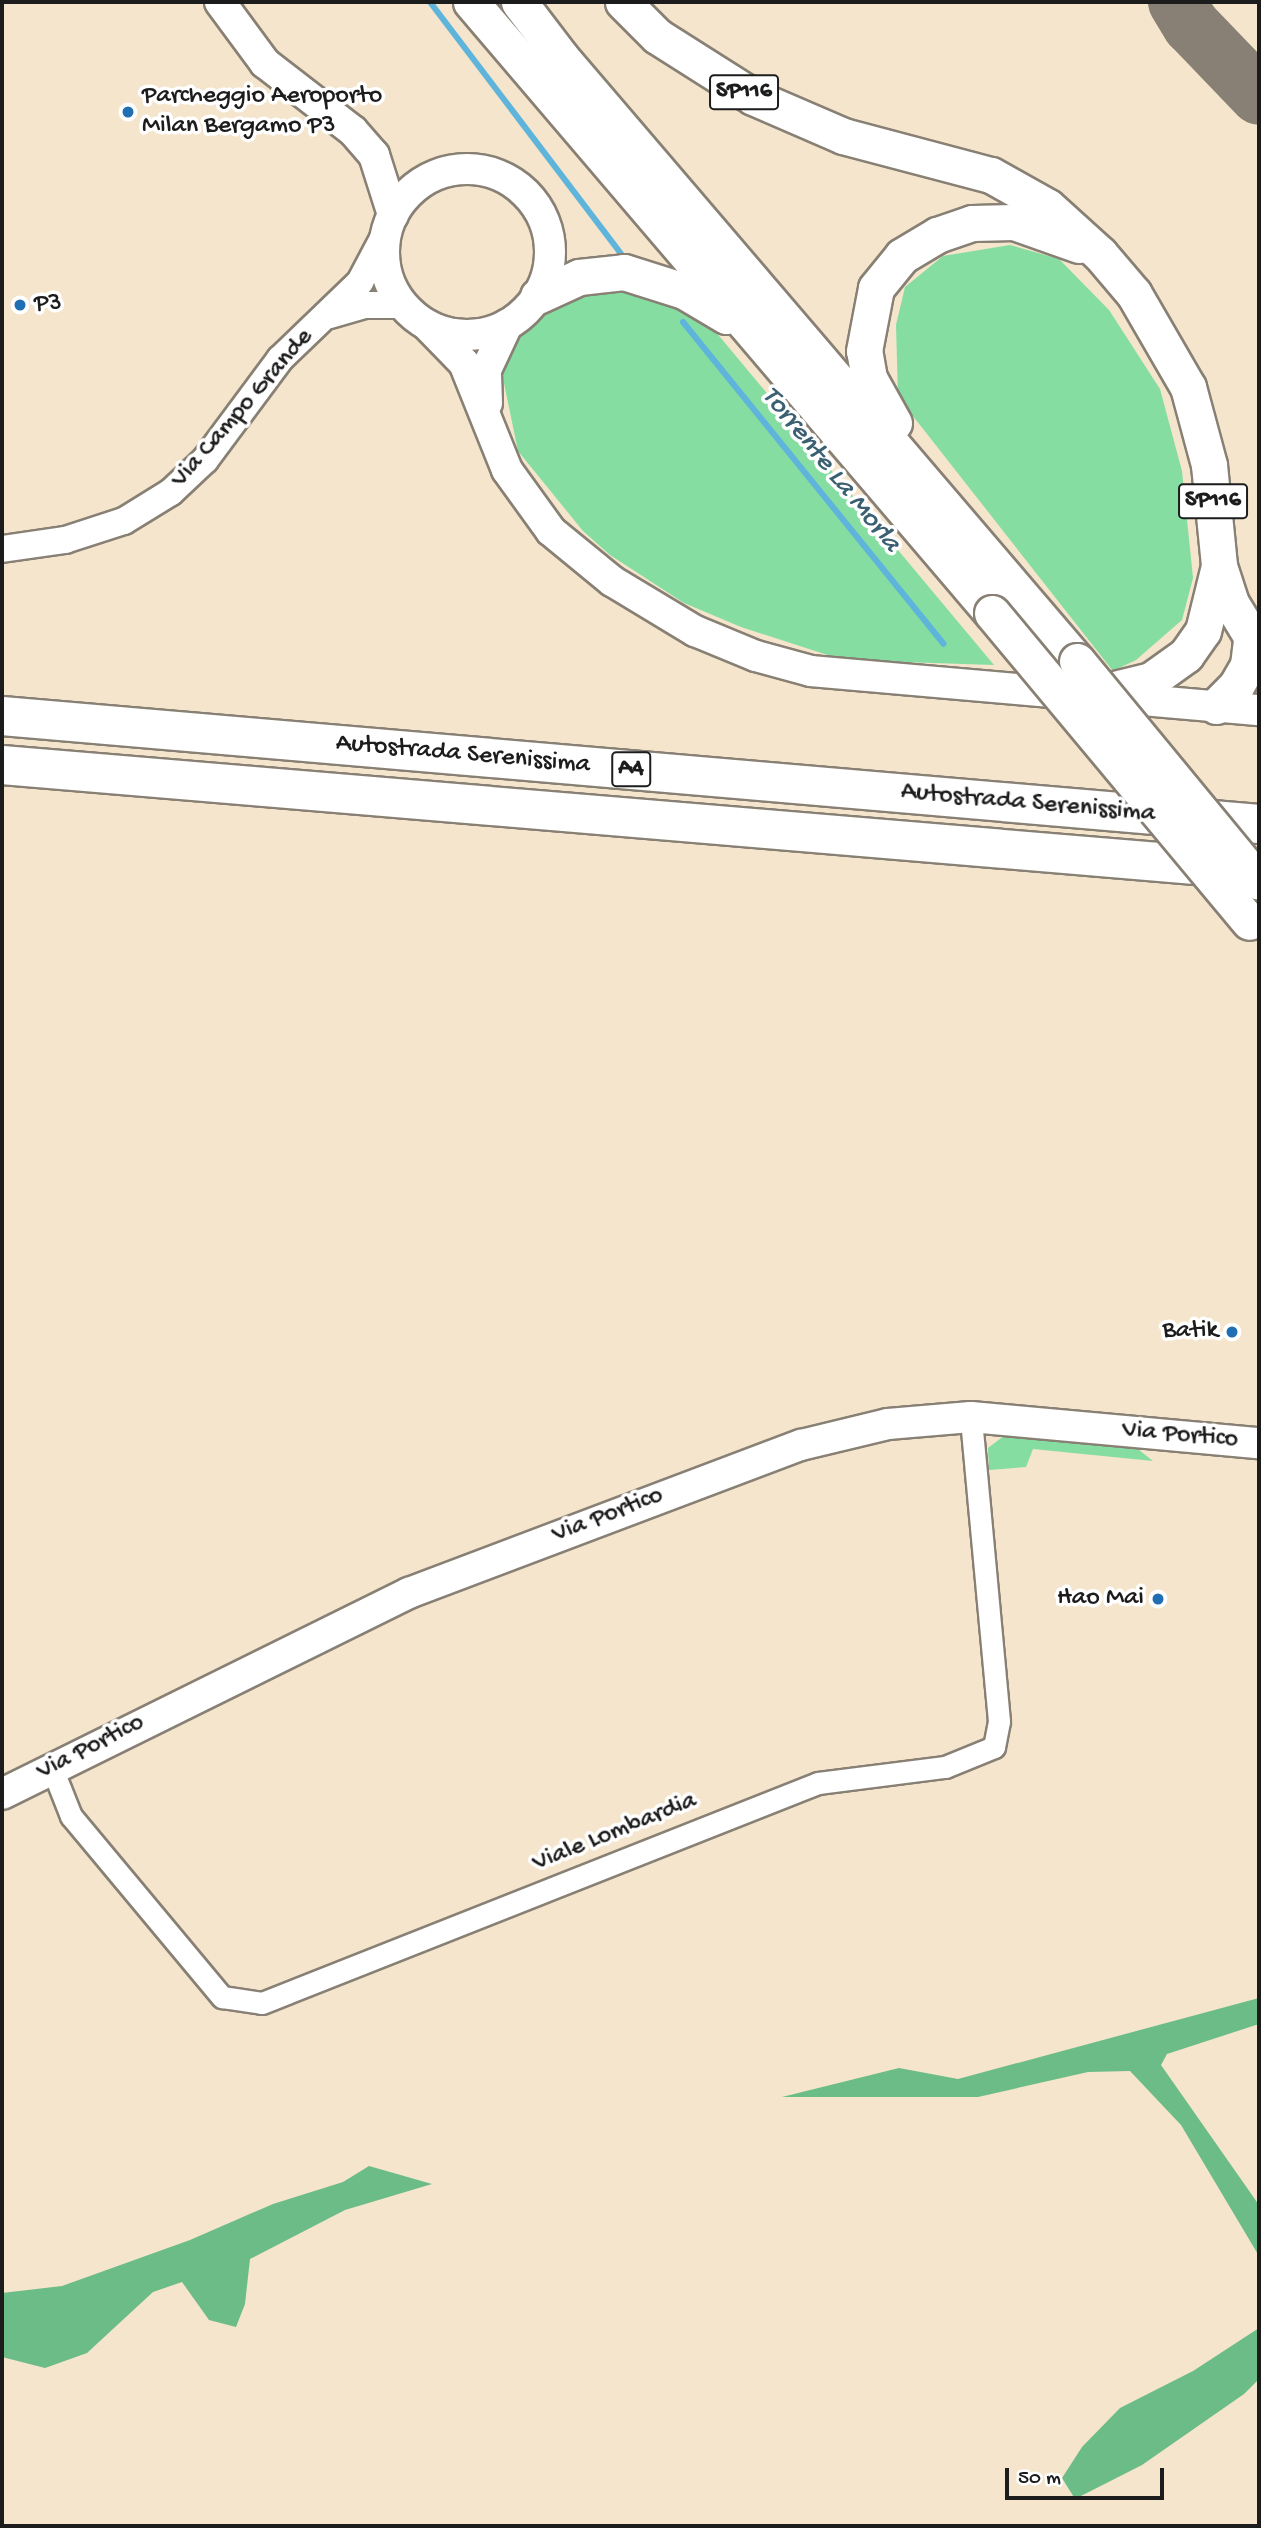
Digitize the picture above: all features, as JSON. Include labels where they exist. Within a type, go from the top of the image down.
[{"type":"highway","points":[[471,2],[992,612],[1254,928]]},
{"type":"highway","points":[[519,2],[561,57],[1031,607],[1259,882]]},
{"type":"highway","name":"SP116","points":[[624,2],[680,52],[753,97],[842,136],[991,175],[1048,207],[1100,254],[1134,293],[1188,387],[1209,465],[1219,566],[1231,603],[1255,644],[1248,665],[1236,686],[1216,706]]},
{"type":"highway","points":[[958,524],[939,484],[879,403],[869,378],[864,351],[876,288],[902,256],[937,235],[972,223],[1014,222],[1100,254]]},
{"type":"highway","points":[[538,296],[579,277],[624,272],[684,291],[750,330]]},
{"type":"highway","name":"SP116","points":[[1090,695],[1151,680],[1186,655],[1203,631],[1219,566]]},
{"type":"highway","name":"Autostrada Serenissima","points":[[2,716],[1259,824]]},
{"type":"highway","name":"Autostrada Serenissima","points":[[2,765],[1259,870]]},
{"type":"main road","points":[[220,2],[265,63],[353,131],[374,155],[390,223],[388,277],[403,304],[427,325],[467,335],[507,325],[538,296],[549,268],[547,229],[527,194],[512,182],[475,169],[436,175],[413,190],[390,223]]},
{"type":"main road","name":"SP116","points":[[427,325],[464,363],[488,414],[507,470],[551,531],[612,582],[695,631],[756,656],[811,671],[1259,710]]},
{"type":"main road","name":"SP116","points":[[488,414],[486,370],[507,325]]},
{"type":"main road","name":"Via Portico","points":[[2,1794],[408,1593],[641,1503],[801,1445],[888,1424],[971,1417],[1259,1443]]},
{"type":"street","name":"Via Campo Grande","points":[[2,549],[65,541],[101,529],[133,516],[171,492],[205,460],[280,359],[325,317],[367,272],[390,223]]},
{"type":"street","name":"Via Campo Grande","points":[[325,317],[364,305],[403,304]]},
{"type":"street","name":"Viale Lombardia","points":[[52,1768],[71,1816],[222,1997],[262,2003],[818,1783],[945,1767],[994,1747],[999,1721],[971,1417]]},
{"type":"green space","points":[[1010,245],[1059,259],[1109,310],[1160,389],[1182,471],[1193,578],[1182,620],[1136,660],[1113,671],[898,397],[896,325],[905,287],[943,256]]},
{"type":"green space","points":[[600,282],[689,307],[715,331],[994,665],[843,660],[741,627],[684,603],[610,555],[583,531],[518,451],[499,359],[515,335],[542,312]]},
{"type":"green space","points":[[1005,1435],[1134,1446],[1153,1461],[1033,1449],[1026,1467],[989,1470],[988,1448]]},
{"type":"green space","points":[[1259,1998],[1259,2024],[1167,2054],[1161,2065],[1259,2205],[1259,2256],[1181,2125],[1130,2071],[1088,2072],[978,2097],[782,2097],[899,2068],[958,2079]]},
{"type":"green space","points":[[369,2166],[432,2184],[345,2210],[250,2259],[245,2304],[236,2327],[209,2320],[182,2282],[153,2292],[87,2353],[45,2368],[2,2357],[2,2293],[62,2286],[190,2240],[273,2204],[343,2182]]},
{"type":"green space","points":[[1259,2328],[1259,2379],[1244,2394],[1142,2465],[1075,2499],[1062,2478],[1082,2447],[1120,2408],[1193,2371]]},
{"type":"waterway","name":"Torrente La Morla","points":[[430,2],[621,254]]},
{"type":"waterway","name":"Torrente La Morla","points":[[683,322],[944,644]]},
{"type":"taxiway","points":[[1177,2],[1191,25],[1259,96]]},
{"type":"place","name":"Parcheggio Aeroporto Milan Bergamo P3","points":[[128,112]]},
{"type":"place","name":"P3","points":[[20,305]]},
{"type":"place","name":"Batik","points":[[1232,1332]]},
{"type":"place","name":"Hao Mai","points":[[1158,1599]]}]
